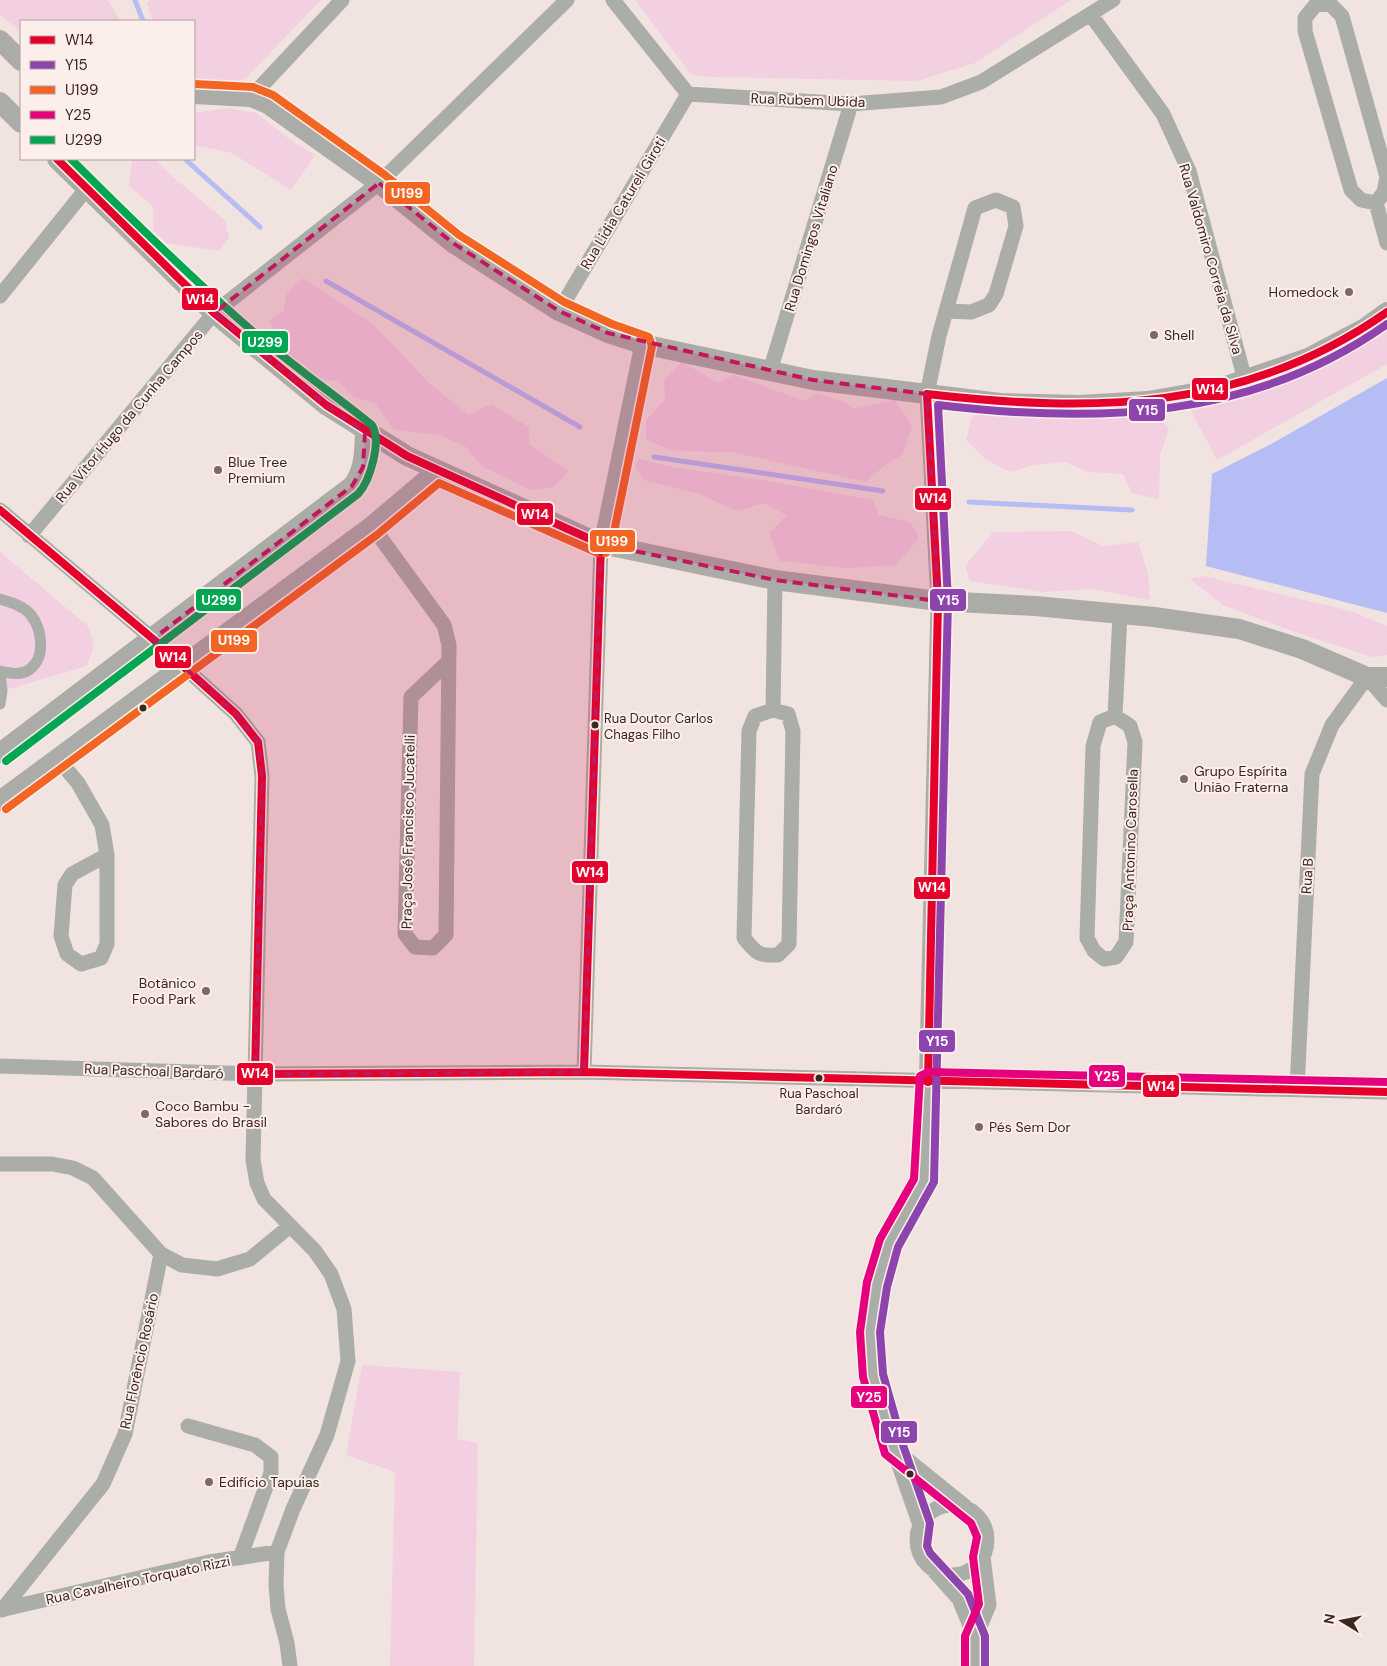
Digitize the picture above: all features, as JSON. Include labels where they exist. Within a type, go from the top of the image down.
[{"type":"main road","points":[[0,40],[20,60]]},
{"type":"main road","points":[[195,94],[251,96],[268,104],[379,184],[454,243],[559,311],[608,333],[642,344],[813,380],[1000,403],[1080,405],[1148,401],[1217,389],[1308,358],[1365,328],[1387,312]]},
{"type":"main road","points":[[0,102],[20,122]]},
{"type":"main road","points":[[58,160],[214,313],[326,405],[365,432],[407,456],[601,544],[775,580],[938,601],[1120,614],[1239,629],[1302,650],[1367,677],[1387,677]]},
{"type":"main road","points":[[0,753],[153,639],[352,486],[363,467],[365,432]]},
{"type":"main road","points":[[0,801],[181,665],[372,526],[437,471]]},
{"type":"street","points":[[251,96],[342,0]]},
{"type":"street","name":"Rua Vitor Hugo da Cunha Campos","points":[[29,536],[214,313],[379,184],[567,0]]},
{"type":"street","points":[[613,0],[688,94]]},
{"type":"street","name":"Rua Rubem Ubida","points":[[688,94],[851,104],[941,97],[973,85],[1113,0]]},
{"type":"street","points":[[1317,3],[1331,5],[1342,16],[1387,177],[1384,192],[1376,203],[1361,200],[1351,190],[1305,31],[1305,18],[1317,3]]},
{"type":"street","name":"Rua Valdomiro Correia da Silva","points":[[1091,14],[1163,114],[1189,171],[1245,380]]},
{"type":"street","name":"Rua Lidia Catureli Giroti","points":[[559,311],[688,94]]},
{"type":"street","name":"Rua Domingos Vitaliano","points":[[770,371],[851,104]]},
{"type":"street","points":[[0,296],[87,188]]},
{"type":"street","points":[[920,1525],[893,1448],[873,1376],[870,1332],[877,1285],[890,1243],[924,1182],[928,1082],[938,601],[927,394],[946,311],[975,208],[996,200],[1013,207],[1016,226],[993,299],[989,305],[971,312],[946,311]]},
{"type":"street","points":[[1376,203],[1387,243]]},
{"type":"street","points":[[584,1072],[601,544],[642,344]]},
{"type":"street","points":[[0,510],[153,639],[236,714],[258,742],[262,776],[253,1160],[257,1183],[264,1199],[315,1251],[331,1274],[344,1309],[348,1361],[327,1435],[293,1509],[277,1552],[276,1585],[278,1609],[287,1643],[290,1666]]},
{"type":"street","name":"Praça José Francisco Jucatelli","points":[[372,526],[444,625],[450,645],[446,935],[433,948],[415,947],[405,934],[411,696],[449,661]]},
{"type":"street","points":[[773,710],[775,580]]},
{"type":"street","points":[[0,600],[14,603],[31,614],[40,631],[40,657],[30,670],[13,674],[0,673]]},
{"type":"street","points":[[1115,716],[1120,614]]},
{"type":"street","points":[[0,673],[4,681],[0,704]]},
{"type":"street","points":[[1367,677],[1387,700]]},
{"type":"street","name":"Rua B","points":[[1297,1090],[1312,774],[1332,725],[1367,677]]},
{"type":"street","points":[[773,710],[788,714],[794,731],[789,944],[778,955],[762,956],[753,950],[744,938],[749,731],[755,716],[773,710]]},
{"type":"street","name":"Praça Antonino Carosella","points":[[1115,716],[1130,726],[1135,742],[1126,942],[1116,957],[1104,959],[1094,951],[1087,938],[1093,746],[1100,722],[1115,716]]},
{"type":"street","points":[[57,758],[78,783],[102,826],[107,855],[107,944],[101,958],[82,964],[67,954],[61,936],[65,885],[72,874],[107,855]]},
{"type":"street","name":"Rua Paschoal Bardaró","points":[[0,1066],[255,1074],[584,1072],[1387,1092]]},
{"type":"street","points":[[0,1164],[52,1164],[73,1168],[93,1178],[161,1254],[182,1265],[217,1269],[250,1260],[290,1226]]},
{"type":"street","name":"Rua Florêncio Rosário","points":[[1,1610],[103,1484],[125,1434],[161,1254]]},
{"type":"street","points":[[188,1426],[255,1444],[271,1457],[271,1473],[240,1558]]},
{"type":"street","points":[[893,1448],[979,1517],[984,1526],[987,1536],[983,1557],[989,1605],[975,1638]]},
{"type":"street","points":[[970,1510],[959,1505],[947,1505],[936,1509],[926,1516],[920,1525],[917,1547],[921,1558],[959,1599],[975,1638],[975,1666]]},
{"type":"street","name":"Rua Cavalheiro Torquato Rizzi","points":[[1,1610],[209,1562],[277,1552]]},
{"type":"street","points":[[933,1569],[947,1575],[958,1575],[976,1566],[983,1557]]},
{"type":"highlighted area","points":[[379,183],[453,243],[559,311],[608,333],[813,380],[927,394],[938,601],[775,580],[601,544],[584,1072],[255,1074],[262,776],[258,742],[236,714],[153,639],[352,486],[363,467],[365,432],[326,405],[214,313]]},
{"type":"shaded area","points":[[0,0],[107,0],[120,20],[20,20],[20,31],[0,15]]},
{"type":"shaded area","points":[[150,0],[321,0],[246,78],[221,90],[195,83],[195,20],[153,20],[147,3]]},
{"type":"shaded area","points":[[635,0],[1071,0],[975,63],[917,81],[708,77],[691,74]]},
{"type":"shaded area","points":[[228,108],[256,113],[293,142],[315,155],[291,190],[232,153],[195,145],[195,113]]},
{"type":"shaded area","points":[[132,160],[156,160],[174,178],[225,220],[229,238],[219,251],[166,243],[153,230],[153,206],[129,186]]},
{"type":"shaded area","points":[[303,278],[373,324],[429,383],[469,415],[491,404],[529,427],[529,444],[568,471],[554,487],[530,490],[482,466],[466,447],[440,435],[394,430],[375,403],[354,397],[337,381],[320,380],[285,352],[269,321],[283,312],[287,293]]},
{"type":"shaded area","points":[[1387,327],[1387,364],[1217,460],[1191,411],[1304,372]]},
{"type":"shaded area","points":[[682,362],[718,383],[734,375],[804,401],[816,393],[844,402],[853,409],[895,400],[912,426],[903,454],[884,466],[866,482],[732,452],[675,451],[646,440],[646,420],[665,400],[664,380]]},
{"type":"shaded area","points":[[994,408],[1076,417],[1158,416],[1169,428],[1160,455],[1159,499],[1132,493],[1123,474],[1088,472],[1065,462],[1034,465],[1010,472],[985,459],[966,440],[972,417]]},
{"type":"shaded area","points":[[639,459],[677,468],[757,479],[873,500],[878,515],[910,522],[919,538],[896,565],[848,568],[780,561],[769,533],[787,516],[765,503],[736,511],[700,494],[644,480],[635,467]]},
{"type":"shaded area","points":[[1071,531],[1103,546],[1138,542],[1148,573],[1150,600],[1094,589],[1044,592],[970,581],[965,566],[993,532]]},
{"type":"shaded area","points":[[0,552],[89,627],[94,646],[87,666],[2,691],[0,696]]},
{"type":"shaded area","points":[[1203,576],[1351,611],[1387,626],[1387,655],[1373,657],[1295,632],[1223,605],[1190,579]]},
{"type":"shaded area","points":[[362,1365],[460,1372],[457,1439],[478,1443],[474,1666],[390,1666],[395,1472],[346,1455]]},
{"type":"water","points":[[1387,378],[1387,613],[1206,566],[1212,474],[1273,443]]},
{"type":"waterway","points":[[135,0],[143,20]]},
{"type":"waterway","points":[[186,160],[260,227]]},
{"type":"waterway","points":[[326,281],[580,427]]},
{"type":"waterway","points":[[654,457],[883,491]]},
{"type":"waterway","points":[[969,502],[1132,510]]},
{"type":"transit line","name":"U199","points":[[6,809],[378,534],[439,483],[598,553],[606,553],[611,547],[652,346],[649,337],[612,324],[564,302],[459,235],[385,175],[273,95],[253,87],[195,84]]},
{"type":"transit line","name":"W14","points":[[58,160],[214,313],[326,405],[407,456],[601,544],[584,1072]]},
{"type":"transit line","name":"U299","points":[[6,761],[358,494],[367,480],[373,461],[376,441],[372,425],[250,329],[159,246],[72,160]]},
{"type":"transit line","name":"W14","points":[[928,1082],[938,601],[927,394],[1049,403],[1108,403],[1166,398],[1223,387],[1279,370],[1333,345],[1387,312]]},
{"type":"transit line","name":"Y15","points":[[985,1666],[985,1636],[968,1594],[930,1553],[927,1546],[930,1523],[903,1445],[883,1374],[880,1332],[887,1287],[898,1247],[934,1182],[948,601],[938,405],[1056,414],[1114,413],[1171,408],[1227,397],[1282,380],[1335,356],[1387,324]]},
{"type":"transit line","name":"W14","points":[[0,510],[153,639],[236,714],[258,742],[262,776],[255,1074],[584,1072],[1387,1092]]},
{"type":"transit line","name":"Y25","points":[[965,1666],[965,1636],[979,1604],[973,1557],[977,1537],[971,1523],[885,1454],[863,1377],[860,1332],[867,1282],[880,1239],[914,1179],[920,1076],[928,1072],[1387,1082]]},
{"type":"place","name":"Homedock","points":[[1349,292]]},
{"type":"place","name":"Shell","points":[[1154,335]]},
{"type":"place","name":"Blue Tree Premium","points":[[218,470]]},
{"type":"place","name":"Rua Doutor Carlos Chagas Filho","points":[[595,725]]},
{"type":"place","name":"Grupo Espírita União Fraterna","points":[[1184,779]]},
{"type":"place","name":"Botânico Food Park","points":[[206,991]]},
{"type":"place","name":"Rua Paschoal Bardaró","points":[[819,1078]]},
{"type":"place","name":"Coco Bambu - Sabores do Brasil","points":[[145,1114]]},
{"type":"place","name":"Pés Sem Dor","points":[[979,1127]]},
{"type":"place","name":"Edifício Tapuias","points":[[209,1482]]}]
